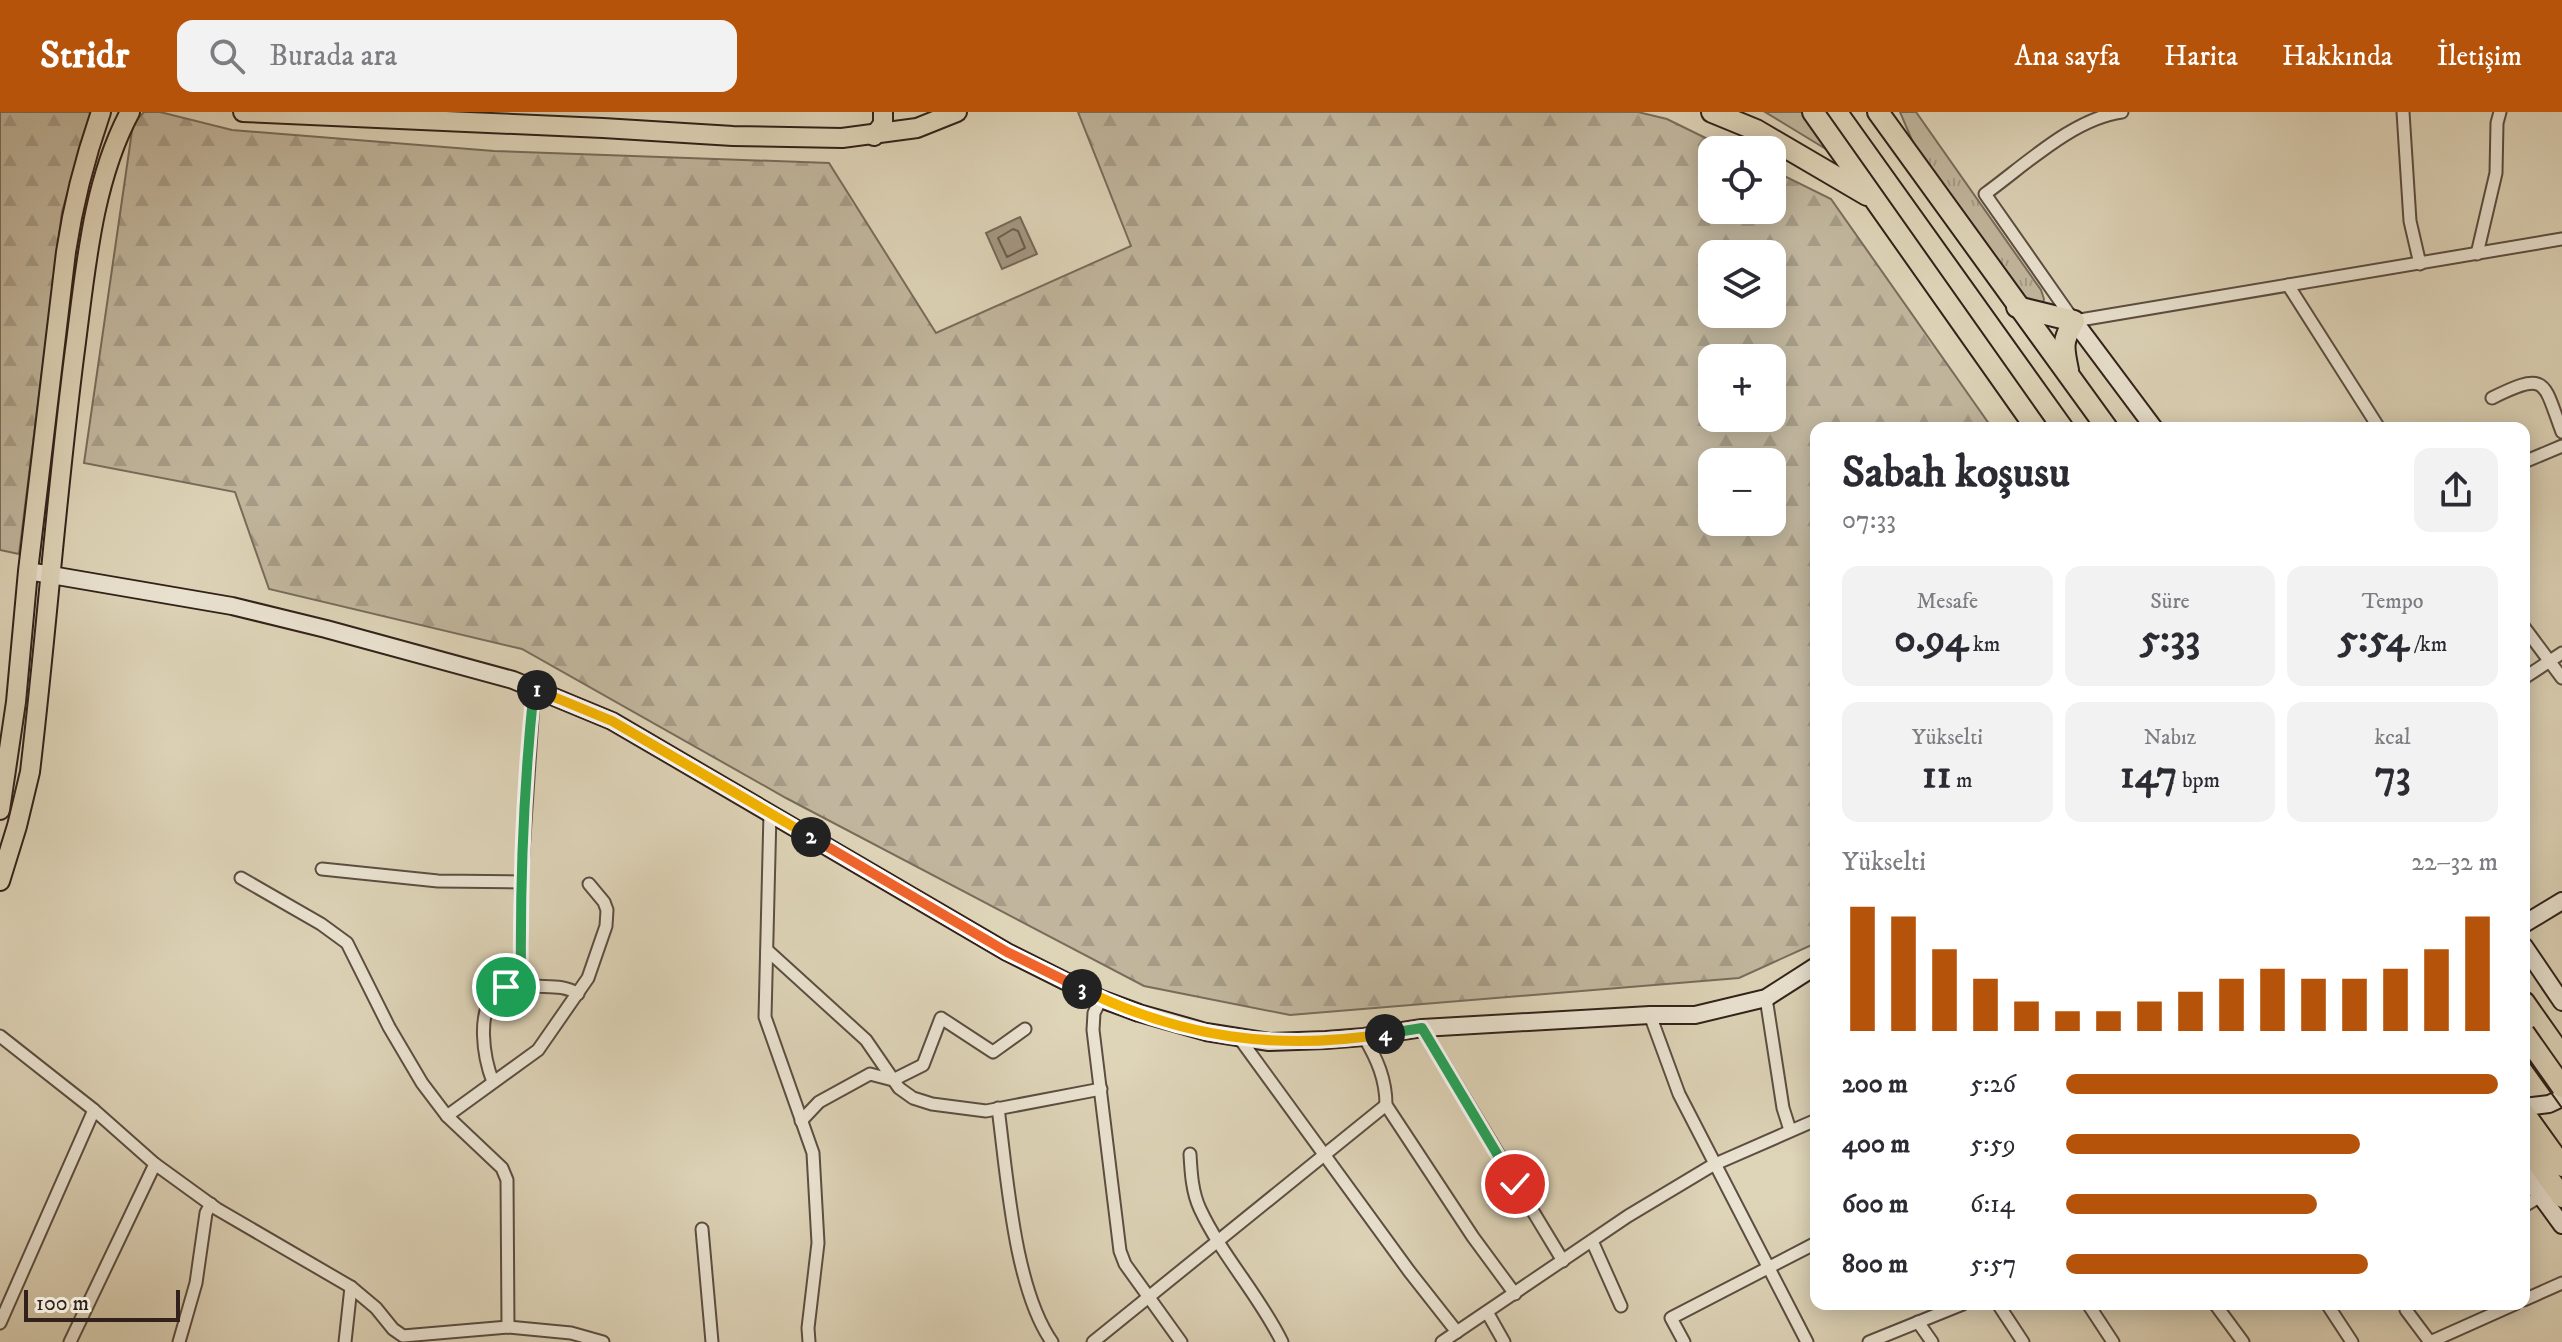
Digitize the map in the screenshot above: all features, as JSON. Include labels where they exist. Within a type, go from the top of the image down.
[{"type":"highway","points":[[1712,112],[1756,130],[1877,201]]},
{"type":"highway","points":[[1813,112],[2032,422]]},
{"type":"highway","points":[[1878,112],[2103,422]]},
{"type":"highway","points":[[1893,112],[1920,171]]},
{"type":"highway","points":[[2017,307],[2074,321],[2064,337],[2070,377]]},
{"type":"highway","points":[[2010,392],[2022,422]]},
{"type":"highway","points":[[2530,1008],[2556,1036],[2562,1056]]},
{"type":"highway","points":[[2530,1042],[2562,1087]]},
{"type":"highway","points":[[2530,1121],[2562,1166]]},
{"type":"highway","points":[[2530,1152],[2562,1197]]},
{"type":"main road","points":[[0,810],[16,702],[28,571],[70,227],[101,112]]},
{"type":"main road","points":[[0,881],[30,772],[67,408],[88,253],[111,157],[130,112]]},
{"type":"main road","points":[[243,112],[733,136],[842,138],[874,136],[915,120],[957,112]]},
{"type":"main road","points":[[874,136],[883,124],[883,112]]},
{"type":"street","points":[[2122,112],[2082,124],[1985,194],[2150,422]]},
{"type":"street","points":[[2403,112],[2410,221],[2420,264]]},
{"type":"street","points":[[2477,254],[2496,173],[2500,112]]},
{"type":"street","points":[[2074,321],[2562,239]]},
{"type":"street","points":[[2288,285],[2375,422]]},
{"type":"street","points":[[2492,398],[2523,383],[2538,383],[2552,400],[2562,432]]},
{"type":"street","points":[[2530,459],[2562,446]]},
{"type":"street","points":[[28,571],[232,606],[534,688],[612,721],[1007,952],[1101,999],[1174,1024],[1240,1039],[1269,1042],[1364,1037],[1422,1028],[1695,1015],[1766,998],[1810,970]]},
{"type":"street","points":[[2530,635],[2562,678]]},
{"type":"street","points":[[2530,674],[2562,653]]},
{"type":"street","points":[[493,1082],[487,1066],[485,1011],[495,994],[516,982],[521,973],[521,882],[534,688]]},
{"type":"street","points":[[770,813],[765,1017],[813,1153],[818,1243],[809,1342]]},
{"type":"street","points":[[322,869],[438,881],[521,882]]},
{"type":"street","points":[[241,878],[321,924],[347,943],[389,1027],[422,1083],[447,1116],[502,1168],[507,1180],[508,1327]]},
{"type":"street","points":[[447,1116],[538,1050],[578,994],[596,959],[606,926],[604,902],[589,884]]},
{"type":"street","points":[[2530,920],[2562,901]]},
{"type":"street","points":[[767,950],[866,1040],[899,1088],[913,1098],[932,1104],[986,1111],[1101,1089]]},
{"type":"street","points":[[2530,955],[2562,1002]]},
{"type":"street","points":[[516,982],[563,987],[578,994]]},
{"type":"street","points":[[1766,998],[1783,1108],[1790,1130]]},
{"type":"street","points":[[1101,999],[1094,1013],[1093,1030],[1120,1251],[1125,1264],[1181,1342]]},
{"type":"street","points":[[1650,1015],[1679,1094],[1713,1165],[1807,1342]]},
{"type":"street","points":[[801,1121],[819,1102],[870,1074],[893,1080],[923,1065],[941,1018],[993,1052],[1025,1029]]},
{"type":"street","points":[[1422,1028],[1563,1261]]},
{"type":"street","points":[[0,1036],[94,1110],[155,1164],[211,1204],[351,1287],[376,1308],[404,1339],[508,1327],[544,1329],[603,1342]]},
{"type":"street","points":[[2530,1048],[2556,1036]]},
{"type":"street","points":[[1364,1037],[1380,1063],[1386,1105],[1473,1237],[1515,1294]]},
{"type":"street","points":[[1240,1039],[1457,1332]]},
{"type":"street","points":[[2530,1106],[2549,1104],[2562,1098]]},
{"type":"street","points":[[1093,1342],[1386,1105]]},
{"type":"street","points":[[998,1108],[1019,1250],[1031,1301],[1052,1342]]},
{"type":"street","points":[[0,1323],[94,1110]]},
{"type":"street","points":[[1442,1342],[1628,1216],[1713,1165],[1810,1122]]},
{"type":"street","points":[[1190,1154],[1193,1187],[1199,1207],[1267,1312],[1282,1342]]},
{"type":"street","points":[[70,1342],[155,1164]]},
{"type":"street","points":[[2530,1181],[2562,1225]]},
{"type":"street","points":[[2530,1202],[2541,1196]]},
{"type":"street","points":[[179,1342],[191,1305],[206,1213],[211,1204]]},
{"type":"street","points":[[702,1229],[712,1342]]},
{"type":"street","points":[[1592,1241],[1621,1306]]},
{"type":"street","points":[[1684,1342],[1671,1318],[1810,1246]]},
{"type":"street","points":[[2530,1297],[2562,1283]]},
{"type":"street","points":[[345,1342],[351,1287]]},
{"type":"street","points":[[1869,1342],[1948,1310]]},
{"type":"street","points":[[2002,1310],[2023,1342]]},
{"type":"street","points":[[2092,1310],[2113,1342]]},
{"type":"street","points":[[2219,1310],[2243,1342]]},
{"type":"street","points":[[2331,1310],[2352,1342]]},
{"type":"street","points":[[2406,1310],[2430,1342],[2502,1310]]},
{"type":"street","points":[[1487,1312],[1504,1342]]},
{"type":"street","points":[[1918,1322],[1932,1342]]},
{"type":"green space","points":[[0,112],[91,112],[62,212],[19,554],[0,550]]},
{"type":"green space","points":[[144,112],[160,112],[232,130],[494,151],[829,163],[936,333],[1131,246],[1078,112],[1638,112],[1667,119],[1702,136],[1698,136],[1698,224],[1786,224],[1786,177],[1831,199],[1988,422],[1810,422],[1810,946],[1739,978],[1290,1015],[1144,986],[786,798],[522,649],[269,589],[235,492],[84,463],[133,124]]},
{"type":"green space","points":[[1765,112],[1802,112],[1834,154]]},
{"type":"green space","points":[[1900,112],[1916,112],[2041,290],[2044,299],[2042,306],[2027,302],[1917,152]]},
{"type":"water","points":[[1020,217],[1037,254],[1002,269],[986,233]]},
{"type":"tram line","points":[[1850,112],[2072,422]]},
{"type":"tram line","points":[[2530,1063],[2562,1108]]},
{"type":"route","points":[[506,987],[516,982],[521,973],[525,787],[534,688],[612,721],[1007,952],[1101,999],[1174,1024],[1240,1039],[1269,1042],[1364,1037],[1422,1028],[1515,1184]]}]
